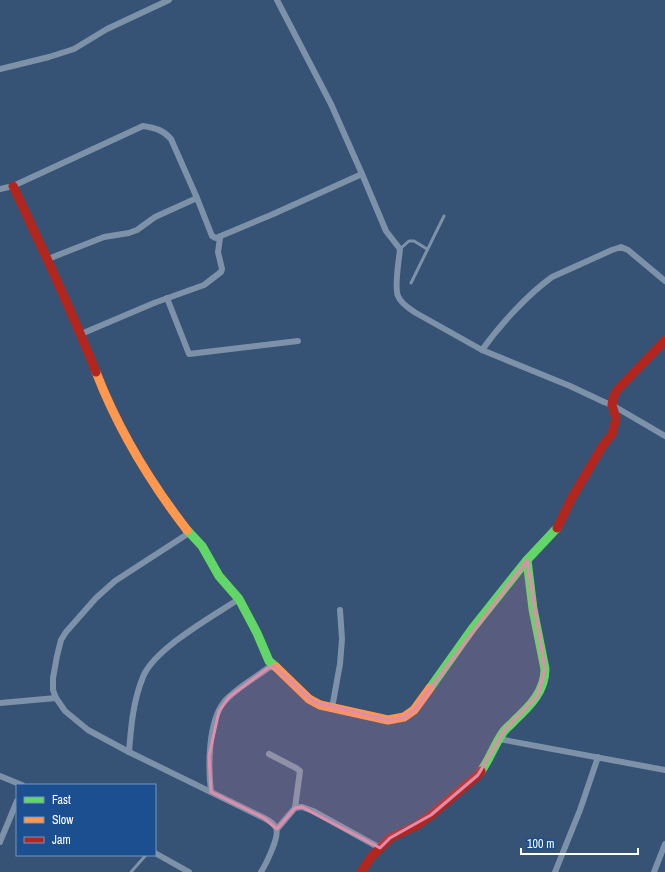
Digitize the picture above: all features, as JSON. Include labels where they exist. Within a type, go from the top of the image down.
[{"type":"street","points":[[0,69],[49,57],[74,49],[107,29],[169,0]]},
{"type":"street","points":[[277,0],[331,104],[386,231],[398,247],[397,288],[398,296],[402,301],[416,313],[482,350],[612,405],[665,436]]},
{"type":"street","points":[[0,189],[13,186],[143,126],[156,128],[165,132],[171,139],[212,236],[220,238],[362,174]]},
{"type":"street","points":[[13,186],[48,259],[105,396],[121,429],[166,503],[189,533],[202,546],[219,576],[239,599],[258,633],[269,661],[309,699],[320,705],[332,708],[388,720],[404,717],[414,710],[472,629],[527,560],[559,525],[571,499],[603,445],[612,434],[616,418],[612,405],[613,398],[617,390],[665,340]]},
{"type":"street","points":[[48,259],[104,237],[129,234],[155,217],[197,198]]},
{"type":"street","points":[[80,334],[167,298],[204,285],[221,272],[222,269],[218,252],[220,238]]},
{"type":"street","points":[[482,350],[500,327],[533,292],[546,281],[612,250],[621,247],[628,250],[665,281]]},
{"type":"street","points":[[167,298],[189,354],[298,341]]},
{"type":"street","points":[[189,533],[115,582],[96,598],[66,632],[61,640],[53,678],[53,690],[56,698],[65,711],[88,730],[129,752],[264,818],[273,824],[277,829],[277,836],[261,872]]},
{"type":"street","points":[[361,872],[371,857],[390,838],[413,827],[478,775],[487,763],[507,727],[535,700],[542,688],[545,678],[544,660],[533,609],[527,560]]},
{"type":"street","points":[[129,752],[134,704],[143,676],[149,666],[179,639],[239,599]]},
{"type":"street","points":[[332,708],[340,664],[342,639],[340,610]]},
{"type":"street","points":[[211,792],[209,756],[212,734],[223,703],[268,668],[274,666]]},
{"type":"street","points":[[0,703],[56,698]]},
{"type":"street","points":[[500,739],[665,770]]},
{"type":"street","points":[[269,754],[299,770],[300,773],[295,808],[277,829]]},
{"type":"street","points":[[555,872],[580,810],[598,757]]},
{"type":"street","points":[[0,776],[20,784]]},
{"type":"street","points":[[0,842],[16,803]]},
{"type":"street","points":[[295,808],[302,807],[313,810],[380,848]]},
{"type":"street","points":[[654,872],[665,844]]},
{"type":"street","points":[[156,854],[190,872]]},
{"type":"lane","points":[[411,283],[444,216]]},
{"type":"lane","points":[[398,247],[414,241],[427,249]]},
{"type":"lane","points":[[132,872],[145,856]]},
{"type":"highlighted area","points":[[527,560],[545,669],[538,695],[504,731],[478,775],[431,815],[390,838],[380,848],[302,807],[295,808],[277,829],[264,818],[211,792],[209,756],[219,711],[229,697],[268,668],[274,666],[314,702],[388,720],[404,717],[414,710]]},
{"type":"traffic: fast","points":[[481,771],[504,731],[536,698],[542,684],[545,669],[533,609],[527,560],[557,528]]},
{"type":"traffic: fast","points":[[187,530],[202,546],[219,576],[239,599],[257,633],[269,661],[276,667]]},
{"type":"traffic: fast","points":[[430,688],[472,629],[527,560]]},
{"type":"traffic: slow","points":[[96,372],[114,414],[136,454],[160,493],[187,530]]},
{"type":"traffic: slow","points":[[276,667],[309,699],[320,705],[388,720],[404,717],[414,710],[430,688]]},
{"type":"traffic: jam","points":[[13,186],[96,372]]},
{"type":"traffic: jam","points":[[557,528],[571,499],[603,445],[612,434],[616,418],[612,405],[613,398],[617,390],[665,340]]},
{"type":"traffic: jam","points":[[361,872],[371,857],[390,838],[417,825],[431,815],[481,771]]}]
